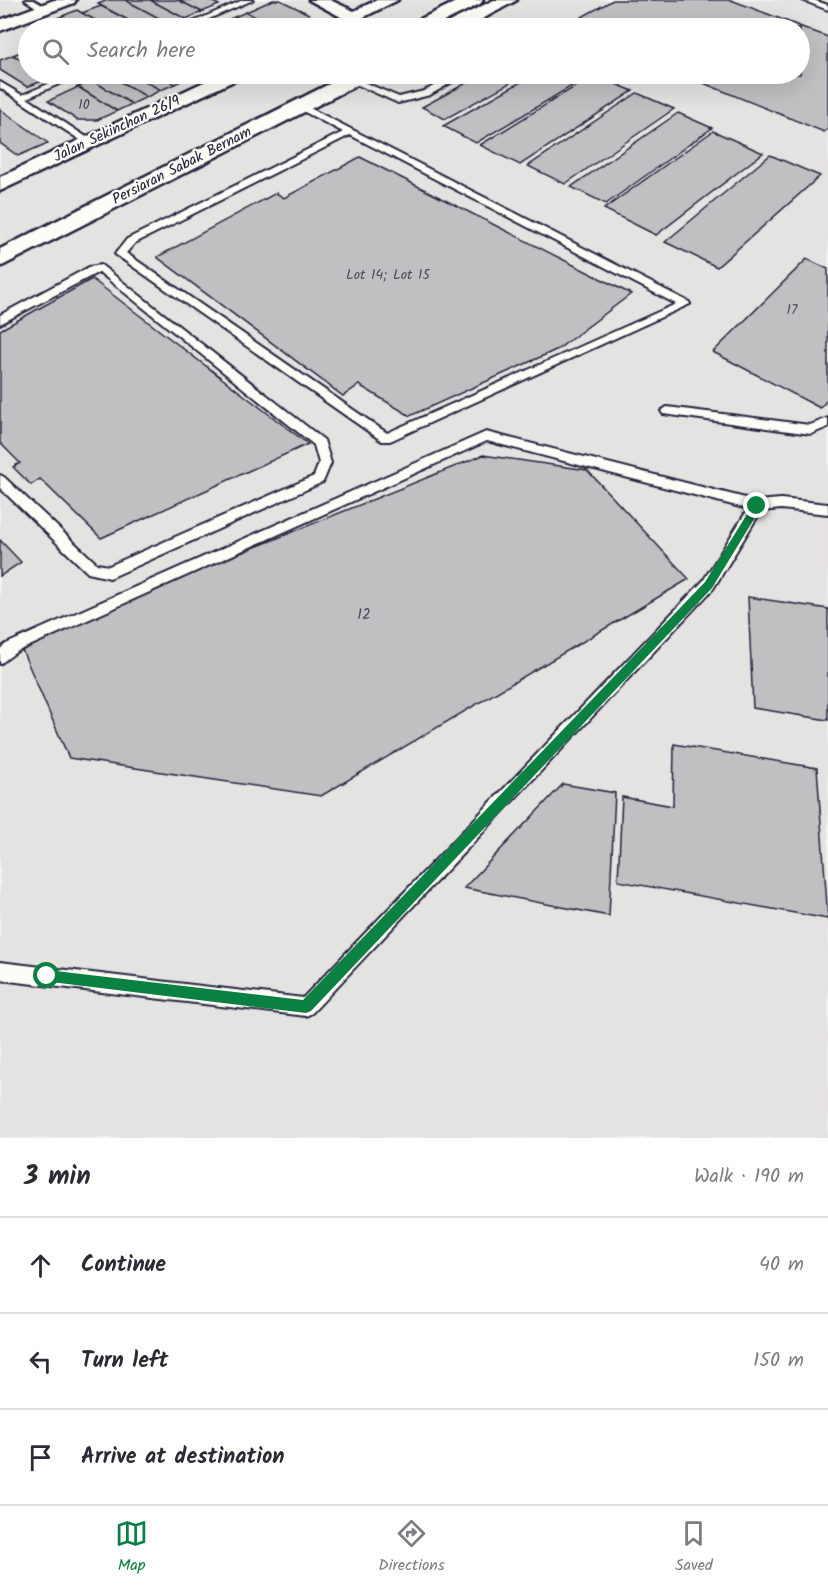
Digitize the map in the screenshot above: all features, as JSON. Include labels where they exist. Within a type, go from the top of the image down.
[{"type":"street","points":[[21,18],[68,0]]},
{"type":"street","points":[[317,0],[354,17],[390,0]]},
{"type":"street","points":[[437,18],[474,0]]},
{"type":"street","points":[[472,18],[508,0]]},
{"type":"street","points":[[0,26],[18,19]]},
{"type":"street","name":"Jalan Sekinchan 26/9","points":[[0,185],[208,84]]},
{"type":"street","name":"Persiaran Sabak Bernam","points":[[0,236],[306,84]]},
{"type":"street","name":"Persiaran Sabak Bernam","points":[[0,259],[343,84]]},
{"type":"lane","points":[[29,0],[45,9]]},
{"type":"lane","points":[[207,18],[249,0]]},
{"type":"lane","points":[[806,0],[828,8]]},
{"type":"lane","points":[[0,84],[88,142]]},
{"type":"lane","points":[[21,98],[54,84]]},
{"type":"lane","points":[[369,84],[398,100],[428,93],[444,84]]},
{"type":"lane","points":[[300,106],[685,304],[386,438],[120,254],[130,241],[350,132]]},
{"type":"lane","points":[[0,320],[93,269],[101,268],[320,443],[325,463],[319,479],[110,572],[93,569],[0,480]]},
{"type":"lane","points":[[667,411],[811,430],[828,422]]},
{"type":"lane","points":[[0,658],[11,648],[486,436],[757,506],[781,504],[828,509]]},
{"type":"lane","points":[[0,971],[306,1006],[708,585],[757,506]]},
{"type":"shaded area","points":[[0,0],[828,0],[828,1138],[0,1138]]},
{"type":"building","points":[[108,0],[125,0],[159,18],[124,18],[98,4]]},
{"type":"building","points":[[125,0],[150,0],[184,18],[159,18]]},
{"type":"building","points":[[150,0],[178,0],[202,12],[184,18]]},
{"type":"building","points":[[178,0],[209,0],[219,5],[202,12]]},
{"type":"building","points":[[273,0],[280,0],[309,14],[310,18],[258,18],[246,12]]},
{"type":"building","points":[[613,0],[731,0],[778,18],[580,18]]},
{"type":"building","points":[[101,6],[124,18],[91,18],[82,13]]},
{"type":"building","points":[[77,10],[92,18],[57,18]]},
{"type":"building","points":[[246,12],[258,18],[236,18],[234,17]]},
{"type":"building","points":[[810,30],[828,37],[828,129],[824,132],[706,84],[810,84]]},
{"type":"building","points":[[13,55],[18,58],[18,81],[0,70],[0,60]]},
{"type":"building","points":[[86,84],[98,84],[132,104],[117,111],[78,87]]},
{"type":"building","points":[[98,84],[124,84],[147,97],[132,104]]},
{"type":"building","points":[[124,84],[150,84],[161,90],[147,97]]},
{"type":"building","points":[[150,84],[175,84],[161,90]]},
{"type":"building","points":[[465,84],[508,84],[445,119],[422,107]]},
{"type":"building","points":[[517,84],[575,84],[476,143],[443,126]]},
{"type":"building","points":[[579,84],[616,84],[633,91],[520,165],[480,145]]},
{"type":"building","points":[[78,87],[117,111],[97,120],[77,120],[48,101]]},
{"type":"building","points":[[637,93],[674,109],[565,184],[528,166]]},
{"type":"building","points":[[0,109],[48,143],[18,156],[0,143]]},
{"type":"building","points":[[678,113],[712,128],[606,204],[571,187]]},
{"type":"building","points":[[713,131],[763,153],[656,235],[604,209]]},
{"type":"building","points":[[770,155],[820,176],[717,267],[665,242]]},
{"type":"building","points":[[360,157],[631,294],[558,349],[410,416],[359,385],[343,396],[157,257],[276,193],[284,198]]},
{"type":"building","points":[[807,259],[828,269],[828,399],[820,408],[713,352]]},
{"type":"building","points":[[92,279],[308,444],[101,538],[40,479],[31,485],[13,467],[20,463],[0,443],[0,330]]},
{"type":"building","points":[[483,455],[587,470],[689,579],[321,796],[69,758],[22,650],[196,571]]},
{"type":"building","points":[[0,540],[21,562],[0,576]]},
{"type":"building","points":[[748,597],[828,609],[828,720],[753,708]]},
{"type":"building","points":[[674,744],[817,768],[828,919],[618,881],[622,797],[673,806]]},
{"type":"building","points":[[563,784],[615,793],[609,916],[464,888]]},
{"type":"route","points":[[47,976],[306,1006],[708,585],[757,506]]}]
